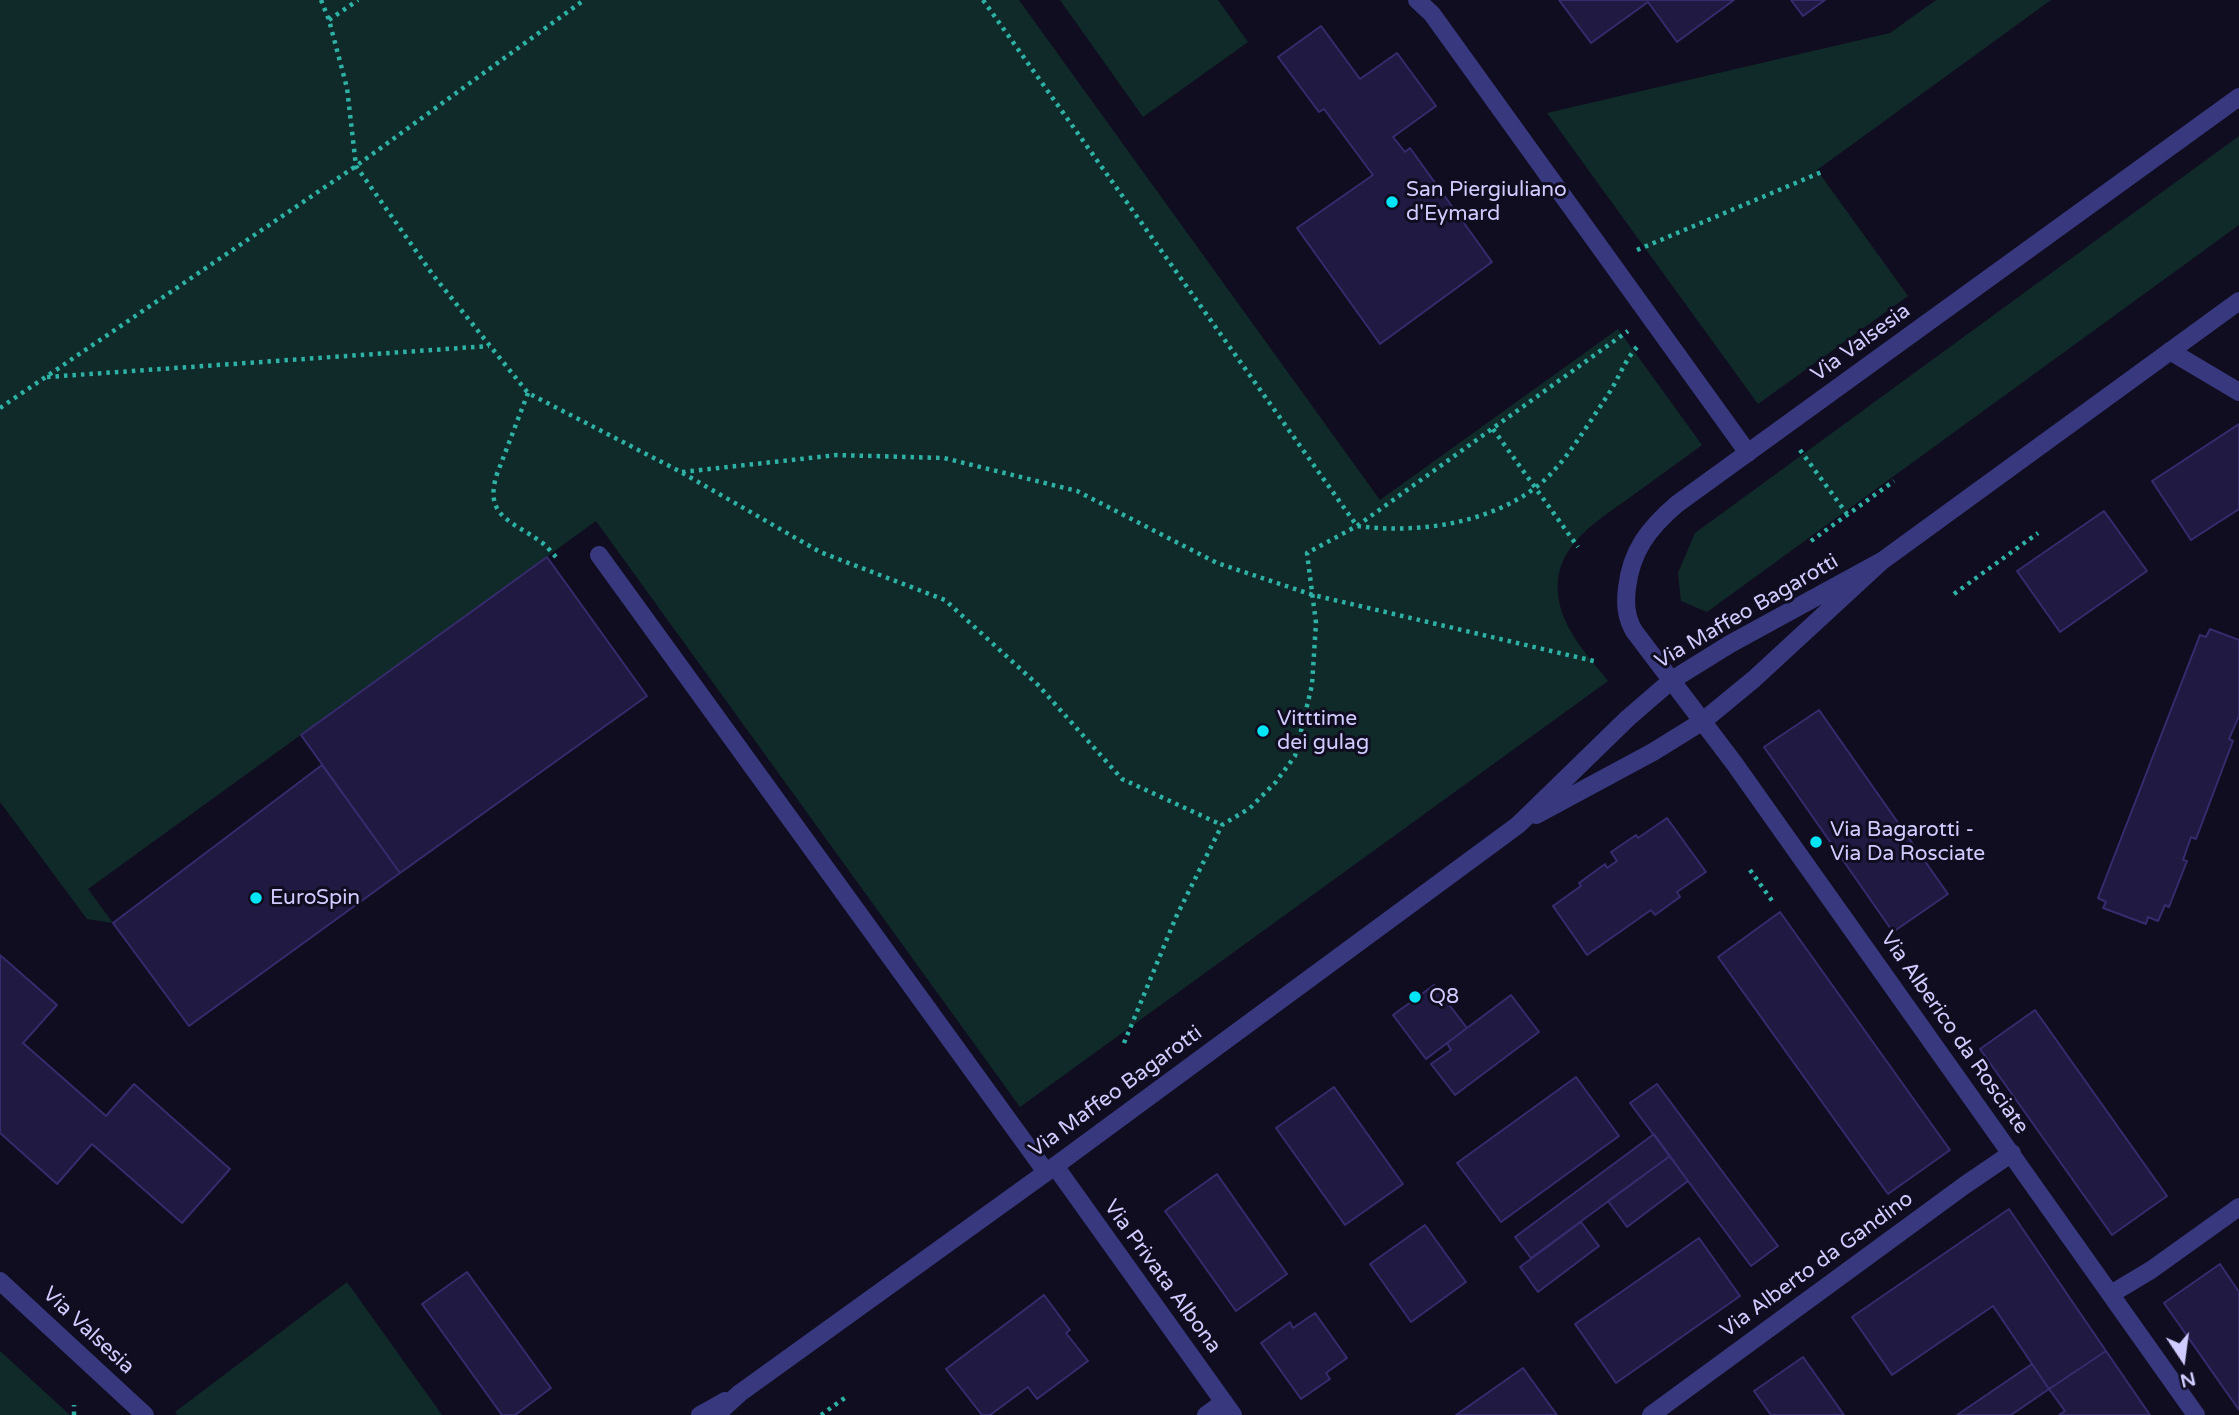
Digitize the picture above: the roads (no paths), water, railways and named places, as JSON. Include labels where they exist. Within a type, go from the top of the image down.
[{"type":"street","points":[[1417,0],[1432,14],[1748,453]]},
{"type":"street","name":"Via Valsesia","points":[[1672,680],[1629,621],[1626,596],[1631,563],[1637,547],[1663,516],[2239,97]]},
{"type":"street","name":"Via Maffeo Bagarotti","points":[[1518,825],[1653,752],[1703,721],[1754,679],[1882,561],[2239,301]]},
{"type":"street","points":[[2170,351],[2239,392]]},
{"type":"street","name":"Via Privata Albona","points":[[599,555],[1228,1409]]},
{"type":"street","name":"Via Maffeo Bagarotti","points":[[716,1415],[740,1393],[1518,825],[1628,718],[1672,680],[1730,643],[1882,561]]},
{"type":"street","name":"Via Alberico da Rosciate","points":[[1672,680],[2012,1153],[2196,1415]]},
{"type":"street","name":"Via Alberto da Gandino","points":[[1651,1415],[2012,1153]]},
{"type":"street","points":[[2111,1294],[2151,1270],[2239,1207]]},
{"type":"street","name":"Via Valsesia","points":[[0,1281],[145,1415]]},
{"type":"street","name":"Via Maffeo Bagarotti","points":[[700,1415],[740,1393]]},
{"type":"street","points":[[1206,1415],[1228,1409]]},
{"type":"place","name":"San Piergiuliano d'Eymard","points":[[1392,202]]},
{"type":"place","name":"Vitttime dei gulag","points":[[1263,731]]},
{"type":"place","name":"Via Bagarotti - Via Da Rosciate","points":[[1816,842]]},
{"type":"place","name":"EuroSpin","points":[[256,898]]},
{"type":"place","name":"Q8","points":[[1415,997]]}]
